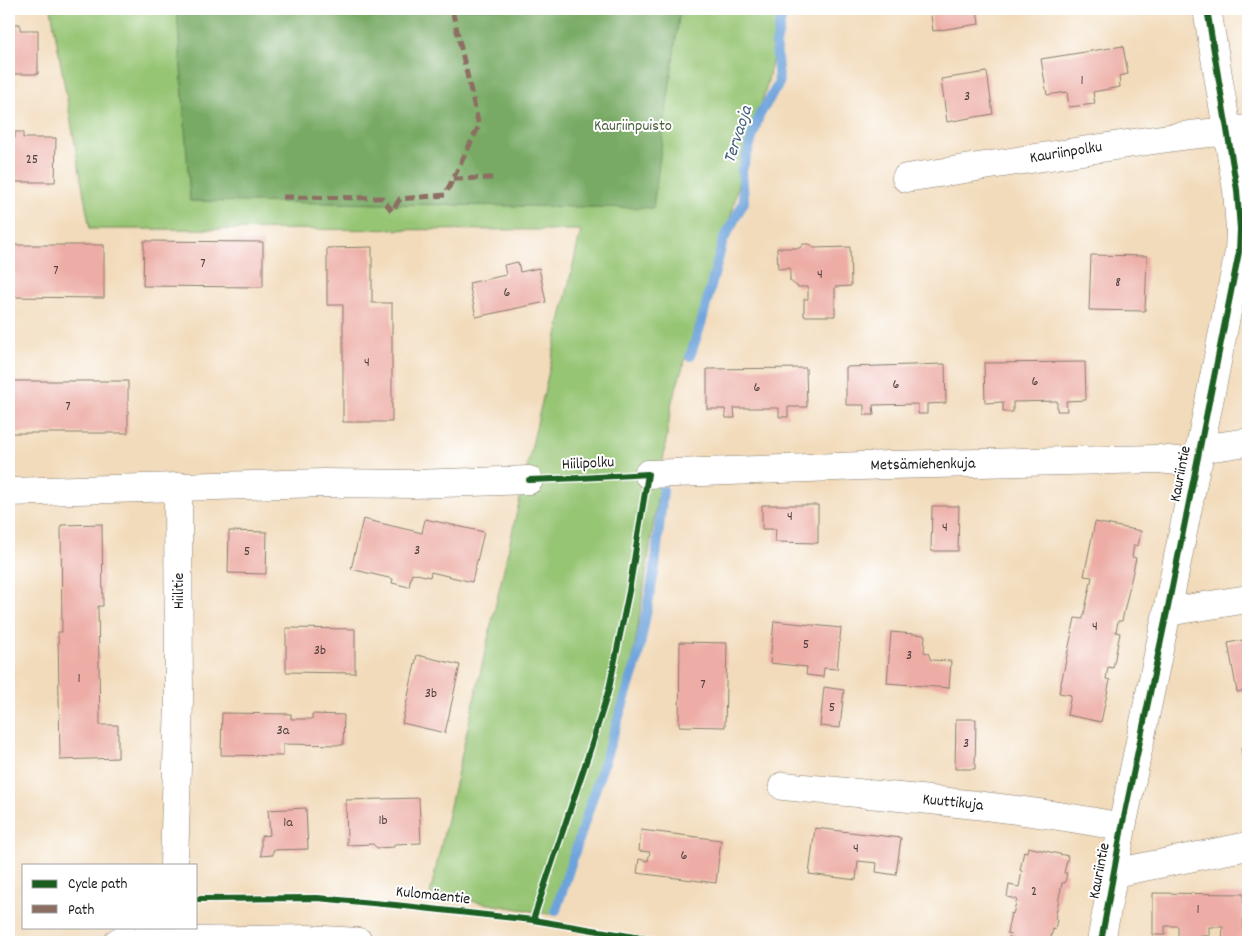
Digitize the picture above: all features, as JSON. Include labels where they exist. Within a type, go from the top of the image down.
[{"type":"street","name":"Kauriintie","points":[[1101,942],[1122,827],[1239,252],[1238,130],[1207,9]]},
{"type":"street","name":"Kauriinpolku","points":[[906,178],[1164,139],[1238,130]]},
{"type":"street","name":"Metsämiehenkuja","points":[[648,474],[889,465],[1158,459],[1199,456],[1248,442]]},
{"type":"street","points":[[9,492],[324,483],[414,484],[529,480]]},
{"type":"street","name":"Hiilitie","points":[[174,864],[179,700],[178,487]]},
{"type":"street","points":[[1167,612],[1248,600]]},
{"type":"street","name":"Kuuttikuja","points":[[783,786],[976,805],[1122,827]]},
{"type":"street","points":[[1114,873],[1248,846]]},
{"type":"street","points":[[118,942],[307,939],[359,942]]},
{"type":"green space","name":"Kauriinpuisto","points":[[51,9],[783,9],[767,85],[739,180],[733,209],[672,401],[627,698],[555,915],[430,894],[581,230],[90,229]]},
{"type":"green space","points":[[177,9],[680,9],[653,208],[190,201]]},
{"type":"building","points":[[930,9],[977,9],[979,24],[933,31]]},
{"type":"building","points":[[13,24],[20,24],[20,30],[38,30],[38,74],[9,74],[9,30],[13,30]]},
{"type":"building","points":[[1123,46],[1128,74],[1119,76],[1120,87],[1093,92],[1095,104],[1069,107],[1067,92],[1047,95],[1041,59]]},
{"type":"building","points":[[987,72],[993,114],[947,122],[941,79]]},
{"type":"building","points":[[15,132],[23,132],[23,138],[56,138],[55,182],[9,182],[9,138],[15,138]]},
{"type":"building","points":[[144,241],[263,242],[263,287],[143,286]]},
{"type":"building","points":[[803,244],[810,244],[814,248],[850,247],[851,286],[835,287],[835,316],[804,316],[804,299],[808,299],[808,287],[798,287],[790,281],[790,268],[778,269],[777,248],[800,248]]},
{"type":"building","points":[[9,245],[104,245],[104,298],[9,297]]},
{"type":"building","points":[[372,247],[372,303],[392,303],[392,422],[343,422],[343,305],[327,305],[327,248]]},
{"type":"building","points":[[1091,255],[1147,256],[1145,311],[1089,310]]},
{"type":"building","points":[[518,262],[520,272],[539,268],[546,302],[476,317],[469,283],[506,275],[504,265]]},
{"type":"building","points":[[1085,362],[1086,400],[1066,401],[1067,411],[1057,411],[1057,401],[1013,402],[1013,412],[1003,412],[1003,402],[985,403],[984,363]]},
{"type":"building","points":[[945,364],[946,403],[927,404],[927,414],[918,414],[918,404],[873,405],[874,415],[864,415],[864,405],[846,405],[846,367]]},
{"type":"building","points":[[806,368],[807,407],[788,407],[788,417],[779,417],[779,408],[734,408],[735,418],[726,418],[725,409],[707,409],[707,369]]},
{"type":"building","points":[[9,381],[128,381],[128,433],[9,433]]},
{"type":"building","points":[[762,505],[818,505],[818,543],[775,542],[776,529],[762,529]]},
{"type":"building","points":[[932,506],[959,506],[958,551],[931,551]]},
{"type":"building","points":[[363,519],[422,533],[425,519],[484,532],[472,582],[431,572],[430,577],[412,573],[409,587],[392,583],[393,579],[351,569]]},
{"type":"building","points":[[1095,522],[1141,531],[1138,546],[1134,545],[1132,557],[1136,558],[1122,621],[1118,621],[1116,632],[1120,633],[1113,668],[1108,667],[1106,679],[1110,680],[1101,722],[1067,715],[1071,695],[1059,693],[1075,618],[1083,619],[1092,577],[1084,576]]},
{"type":"building","points":[[102,524],[103,606],[98,606],[100,725],[118,725],[118,758],[60,760],[58,632],[62,632],[61,525]]},
{"type":"building","points":[[229,531],[267,532],[266,574],[228,573]]},
{"type":"building","points":[[774,621],[841,628],[837,669],[824,668],[823,677],[806,675],[807,667],[770,663]]},
{"type":"building","points":[[286,628],[355,629],[355,673],[286,672]]},
{"type":"building","points":[[891,632],[925,635],[924,652],[928,653],[931,660],[951,661],[949,688],[887,683]]},
{"type":"building","points":[[1248,639],[1248,690],[1237,692],[1228,643]]},
{"type":"building","points":[[680,642],[727,643],[725,727],[679,726]]},
{"type":"building","points":[[417,655],[460,665],[445,733],[402,723]]},
{"type":"building","points":[[824,687],[844,690],[840,728],[820,726]]},
{"type":"building","points":[[222,713],[291,714],[291,719],[312,719],[312,714],[344,715],[343,745],[283,744],[283,756],[221,755]]},
{"type":"building","points":[[956,719],[976,719],[975,769],[955,769]]},
{"type":"building","points":[[1248,747],[1248,781],[1247,781],[1241,748]]},
{"type":"building","points":[[419,798],[421,843],[394,844],[394,847],[377,848],[373,844],[347,845],[346,800]]},
{"type":"building","points":[[306,808],[308,849],[273,850],[273,855],[261,856],[261,836],[270,835],[268,810]]},
{"type":"building","points":[[815,828],[901,838],[896,875],[876,872],[877,863],[858,861],[856,880],[809,874]]},
{"type":"building","points":[[641,830],[721,840],[716,883],[637,873],[639,859],[648,861],[650,852],[639,851]]},
{"type":"building","points":[[1028,847],[1068,856],[1064,873],[1067,873],[1065,883],[1062,883],[1055,919],[1057,919],[1055,930],[1053,929],[1050,942],[1032,942],[1009,937],[1010,934],[1007,933],[1011,913],[1013,914],[1017,899],[1007,897],[1009,885],[1019,887],[1024,851],[1027,852]]},
{"type":"building","points":[[1153,893],[1244,894],[1243,942],[1222,942],[1223,927],[1209,927],[1209,936],[1199,936],[1199,942],[1178,942],[1178,926],[1165,926],[1165,935],[1153,935]]},
{"type":"waterway","name":"Tervaoja","points":[[690,356],[701,324],[723,241],[744,202],[742,170],[759,116],[779,83],[776,45],[783,9]]},
{"type":"waterway","name":"Tervaoja","points":[[556,910],[637,661],[655,567],[663,490]]},
{"type":"marked path","points":[[283,197],[382,198],[392,211],[400,199],[445,195],[479,126],[452,9]]},
{"type":"marked path","points":[[453,179],[492,178]]},
{"type":"cycle path","points":[[1101,942],[1122,827],[1239,252],[1240,229],[1237,190],[1207,9]]},
{"type":"cycle path","name":"Hiilipolku","points":[[529,480],[648,474],[629,591],[609,689],[533,920]]},
{"type":"cycle path","name":"Kulomäentie","points":[[198,899],[317,898],[395,905],[533,920],[665,942]]}]
